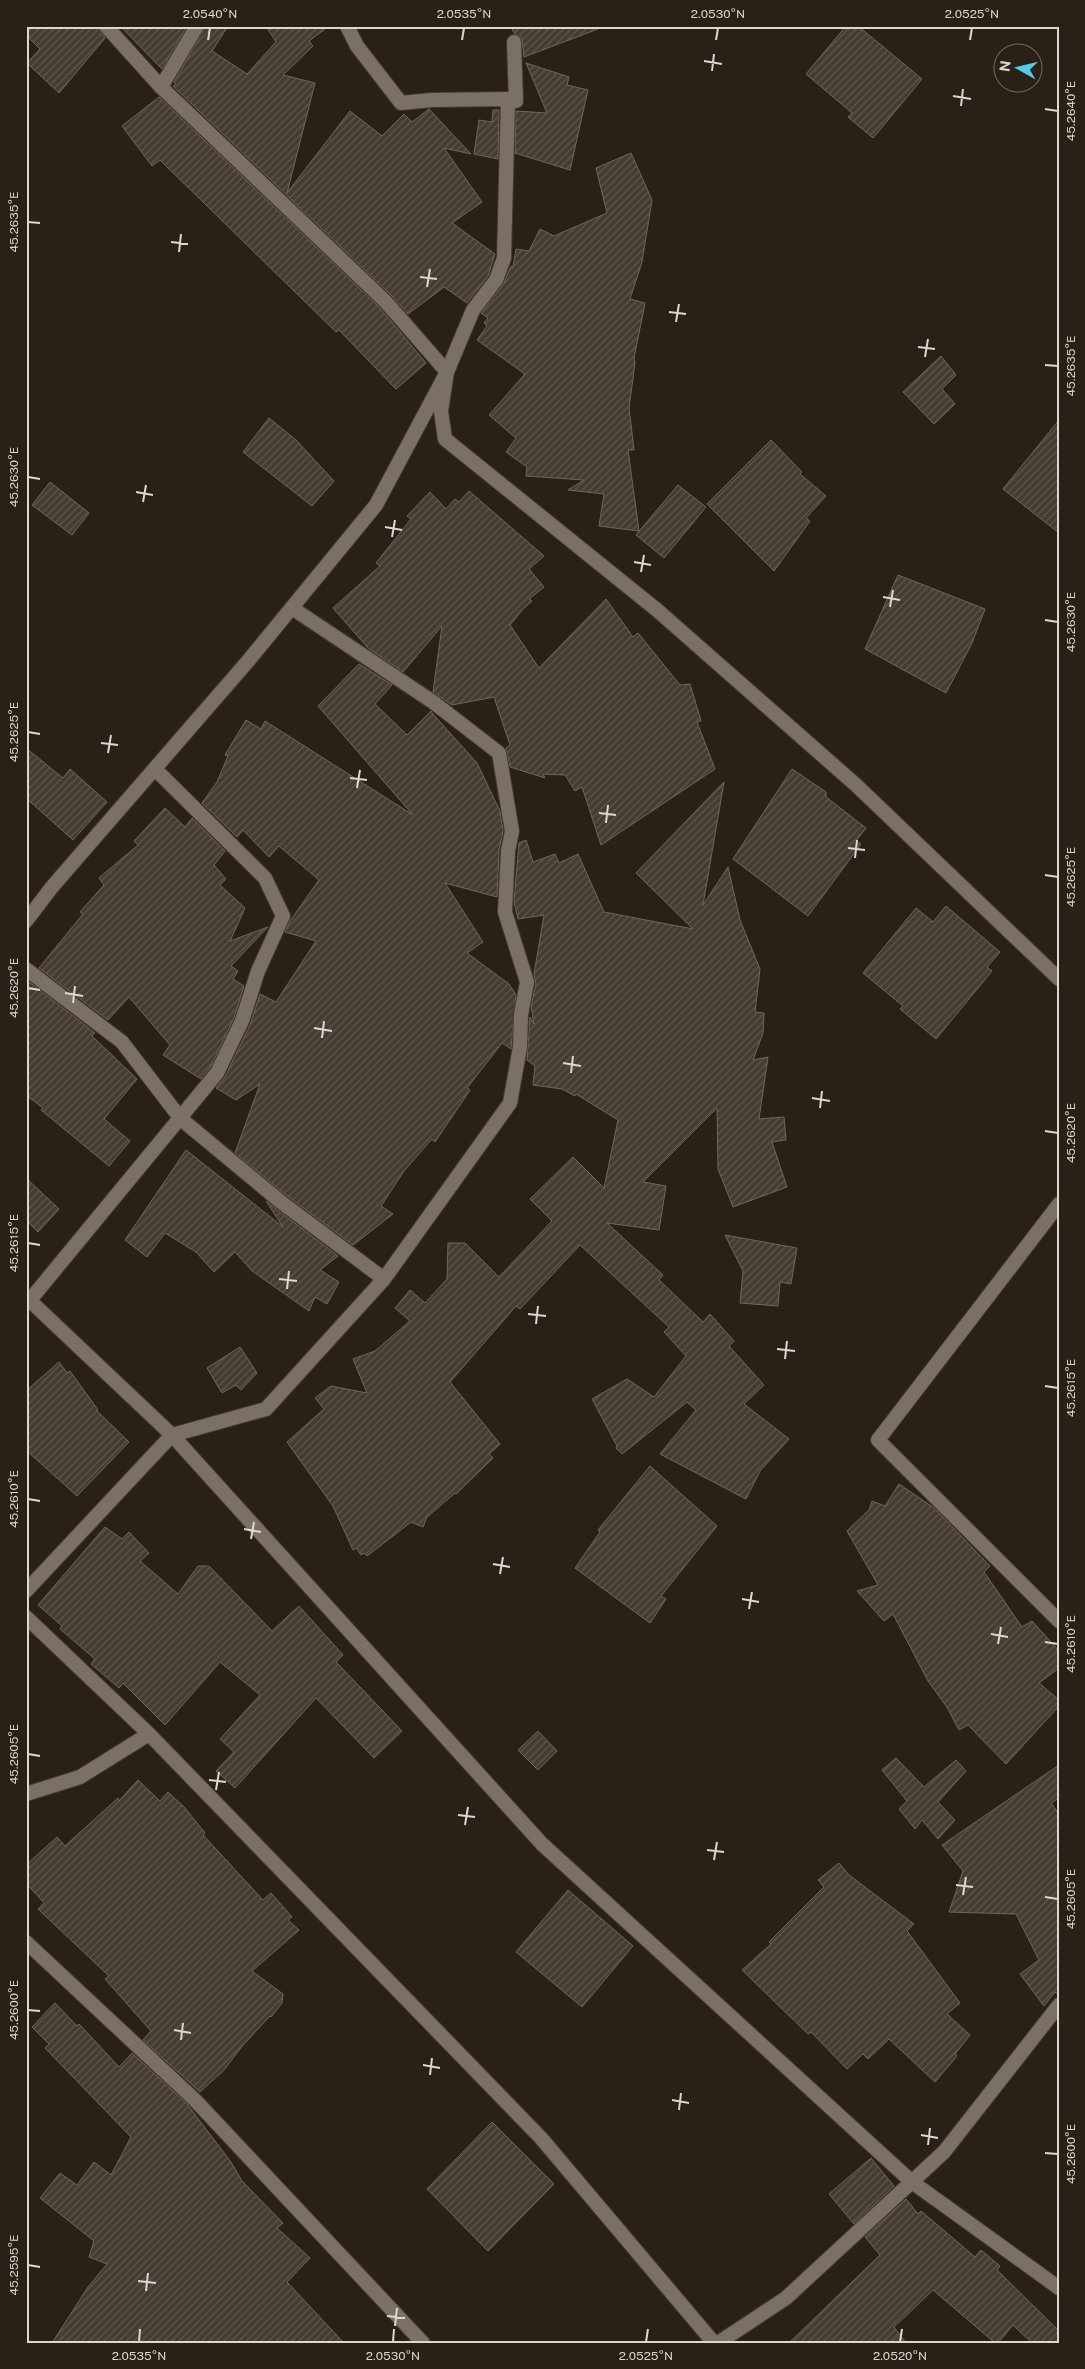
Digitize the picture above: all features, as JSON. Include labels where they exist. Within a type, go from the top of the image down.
[{"type":"street","points":[[106,26],[160,87],[386,302],[448,372]]},
{"type":"street","points":[[160,87],[196,26]]},
{"type":"street","points":[[347,26],[357,46],[401,103],[432,100],[508,99],[516,101],[514,42]]},
{"type":"street","points":[[28,914],[292,608],[376,506],[448,372],[473,310],[496,280],[504,258],[508,99]]},
{"type":"street","points":[[448,372],[442,411],[445,439],[657,610],[856,784],[1059,979]]},
{"type":"street","points":[[26,1591],[172,1435],[266,1409],[384,1278],[510,1103],[520,1047],[521,1015],[527,982],[505,912],[508,851],[512,831],[499,753],[432,702],[292,608]]},
{"type":"street","points":[[154,769],[265,878],[283,916],[258,971],[242,1021],[217,1073],[181,1119],[28,1299],[172,1435],[542,1844],[912,2182],[1059,2288]]},
{"type":"street","points":[[26,969],[122,1042],[181,1119],[280,1202],[384,1278]]},
{"type":"street","points":[[1059,1204],[878,1440],[1059,1621]]},
{"type":"street","points":[[26,1617],[150,1734],[540,2138],[714,2343]]},
{"type":"street","points":[[26,1794],[80,1778],[150,1734]]},
{"type":"street","points":[[26,1942],[194,2099],[423,2343]]},
{"type":"street","points":[[718,2343],[786,2298],[944,2152],[1059,2005]]},
{"type":"building","points":[[26,26],[97,26],[105,38],[59,93],[27,63],[40,49],[26,35]]},
{"type":"building","points":[[120,26],[187,26],[162,69]]},
{"type":"building","points":[[206,26],[228,26],[212,51],[247,74],[276,42],[266,26],[329,26],[309,41],[313,46],[283,75],[315,83],[287,193],[350,111],[382,136],[404,114],[412,122],[429,109],[471,154],[444,148],[482,202],[452,223],[495,254],[488,276],[467,303],[444,287],[408,314],[392,296],[173,86],[176,84],[174,82]]},
{"type":"building","points":[[511,26],[598,26],[598,29],[524,57],[522,38],[514,33]]},
{"type":"building","points":[[846,26],[858,26],[922,79],[873,138],[848,117],[852,113],[806,74]]},
{"type":"building","points":[[526,63],[569,77],[567,85],[588,90],[570,170],[515,153],[516,111],[547,113]]},
{"type":"building","points":[[159,97],[380,308],[426,363],[396,389],[339,330],[336,332],[160,160],[152,166],[122,126]]},
{"type":"building","points":[[493,110],[499,110],[498,159],[474,154],[479,120],[492,122]]},
{"type":"building","points":[[631,153],[652,200],[642,262],[630,299],[645,303],[634,358],[629,408],[634,450],[628,450],[639,531],[599,526],[604,494],[568,490],[584,480],[526,476],[527,467],[506,452],[516,438],[489,415],[525,374],[477,340],[487,326],[484,323],[488,318],[481,313],[503,285],[511,266],[513,267],[516,249],[529,251],[540,229],[554,236],[607,213],[596,168]]},
{"type":"building","points":[[941,356],[956,375],[942,389],[955,404],[934,424],[903,392]]},
{"type":"building","points":[[269,418],[296,440],[334,481],[312,506],[243,452]]},
{"type":"building","points":[[1059,420],[1059,533],[1003,489]]},
{"type":"building","points":[[771,440],[802,472],[800,474],[826,496],[806,518],[810,521],[774,571],[707,504]]},
{"type":"building","points":[[50,482],[89,513],[72,535],[32,505]]},
{"type":"building","points":[[678,485],[706,507],[664,558],[636,535]]},
{"type":"building","points":[[469,491],[544,556],[529,569],[544,587],[529,599],[532,601],[510,625],[539,668],[606,599],[633,637],[638,633],[680,685],[690,684],[701,721],[697,722],[715,769],[601,845],[582,787],[575,791],[565,775],[543,774],[545,778],[510,767],[506,748],[510,745],[494,697],[452,705],[433,692],[442,626],[403,672],[368,648],[333,608],[380,566],[376,563],[411,519],[407,516],[430,492],[446,509],[455,499],[459,502]]},
{"type":"building","points":[[898,575],[985,609],[972,643],[946,693],[865,649]]},
{"type":"building","points":[[359,664],[392,685],[375,704],[407,735],[431,711],[477,763],[500,811],[503,831],[499,850],[497,897],[445,883],[483,942],[467,953],[509,984],[516,995],[511,1049],[502,1043],[467,1088],[470,1090],[435,1142],[432,1139],[404,1171],[381,1206],[393,1214],[353,1245],[286,1195],[235,1153],[260,1084],[236,1100],[216,1088],[225,1077],[250,1025],[260,994],[276,1002],[316,941],[285,932],[290,921],[319,880],[279,846],[269,857],[243,830],[237,837],[202,803],[217,782],[228,756],[225,755],[246,720],[261,729],[265,721],[413,815],[318,706]]},
{"type":"building","points":[[26,748],[63,778],[70,769],[107,802],[73,840],[26,798]]},
{"type":"building","points":[[792,769],[826,792],[826,797],[866,828],[856,841],[861,844],[808,916],[733,859]]},
{"type":"building","points":[[724,782],[703,905],[728,867],[740,920],[760,969],[755,1012],[764,1013],[763,1033],[753,1060],[768,1057],[759,1119],[784,1117],[786,1140],[772,1142],[787,1187],[733,1207],[718,1169],[717,1108],[643,1182],[666,1186],[659,1230],[607,1223],[663,1275],[659,1280],[703,1322],[710,1314],[734,1341],[729,1346],[764,1385],[744,1404],[789,1439],[760,1471],[746,1499],[660,1454],[696,1410],[687,1402],[622,1454],[616,1448],[617,1446],[592,1399],[627,1379],[654,1397],[686,1356],[664,1332],[669,1327],[580,1245],[520,1309],[516,1306],[450,1382],[500,1444],[489,1454],[493,1458],[456,1494],[427,1517],[423,1527],[411,1522],[367,1556],[364,1553],[361,1555],[356,1548],[353,1550],[333,1506],[287,1442],[324,1409],[315,1398],[331,1386],[367,1393],[353,1359],[375,1351],[410,1321],[395,1308],[410,1290],[425,1303],[447,1279],[448,1243],[465,1243],[499,1277],[552,1221],[530,1199],[573,1157],[604,1188],[618,1120],[576,1094],[575,1096],[562,1089],[533,1085],[535,1066],[527,1060],[530,1017],[534,1024],[531,1006],[536,984],[534,974],[544,915],[518,919],[514,902],[519,843],[526,840],[533,862],[555,854],[559,863],[578,854],[604,912],[693,929],[636,873]]},
{"type":"building","points":[[165,808],[185,827],[192,818],[225,851],[214,865],[226,879],[220,885],[245,908],[230,941],[268,927],[231,966],[238,971],[233,979],[244,986],[234,1018],[210,1068],[201,1079],[163,1055],[170,1045],[129,997],[108,1020],[39,968],[83,914],[80,912],[104,885],[99,878],[138,845],[134,841]]},
{"type":"building","points":[[946,906],[1000,952],[987,967],[992,971],[936,1039],[900,1009],[903,1006],[863,973],[916,908],[933,922]]},
{"type":"building","points":[[28,981],[95,1033],[92,1036],[137,1079],[104,1119],[130,1141],[109,1166],[41,1110],[43,1108],[26,1095]]},
{"type":"building","points":[[186,1150],[283,1227],[266,1201],[338,1256],[320,1270],[339,1282],[327,1304],[315,1297],[309,1311],[252,1271],[235,1252],[214,1272],[196,1252],[165,1233],[147,1257],[125,1240]]},
{"type":"building","points":[[26,1178],[59,1209],[38,1232],[26,1220]]},
{"type":"building","points":[[725,1235],[797,1248],[791,1284],[780,1282],[778,1306],[740,1303],[743,1271]]},
{"type":"building","points":[[240,1347],[257,1373],[241,1390],[236,1385],[222,1393],[207,1368]]},
{"type":"building","points":[[59,1362],[67,1373],[70,1371],[97,1411],[129,1442],[77,1496],[26,1450],[26,1391]]},
{"type":"building","points":[[650,1466],[717,1526],[661,1596],[666,1599],[650,1623],[575,1568],[600,1532],[598,1530]]},
{"type":"building","points":[[899,1484],[934,1508],[990,1566],[984,1572],[1022,1627],[1032,1621],[1059,1651],[1059,1668],[1039,1683],[1059,1700],[1059,1706],[1006,1764],[968,1725],[959,1730],[947,1707],[928,1681],[893,1614],[884,1621],[857,1591],[878,1585],[847,1531],[869,1510],[872,1501],[885,1506]]},
{"type":"building","points":[[105,1527],[122,1539],[129,1532],[149,1553],[140,1561],[178,1594],[198,1566],[209,1566],[272,1631],[299,1606],[343,1655],[336,1662],[402,1731],[374,1758],[316,1698],[235,1788],[216,1771],[234,1752],[220,1739],[260,1695],[220,1662],[165,1725],[123,1683],[119,1688],[91,1664],[95,1659],[60,1629],[62,1626],[38,1605]]},
{"type":"building","points":[[538,1731],[557,1751],[538,1770],[518,1750]]},
{"type":"building","points":[[896,1758],[924,1787],[956,1760],[966,1771],[938,1802],[955,1820],[938,1839],[922,1820],[915,1829],[899,1809],[907,1801],[882,1770]]},
{"type":"building","points":[[1059,1765],[1059,1798],[1051,1803],[1059,1814],[1059,1996],[1055,1992],[1044,2006],[1020,1974],[1039,1960],[1016,1914],[949,1912],[963,1871],[942,1845]]},
{"type":"building","points":[[138,1780],[160,1801],[168,1792],[185,1808],[205,1833],[203,1835],[263,1900],[271,1893],[292,1917],[288,1920],[299,1930],[252,1971],[283,1994],[282,2003],[243,2045],[224,2070],[200,2092],[143,2040],[151,2031],[105,1979],[109,1976],[38,1909],[44,1903],[26,1883],[26,1865],[57,1837],[65,1846],[118,1798],[119,1801]]},
{"type":"building","points":[[839,1863],[849,1875],[914,1924],[907,1931],[960,2003],[947,2014],[970,2035],[955,2054],[957,2056],[935,2082],[889,2039],[868,2059],[863,2054],[847,2069],[811,2032],[808,2034],[742,1970],[771,1944],[769,1942],[824,1887],[818,1880]]},
{"type":"building","points":[[568,1890],[633,1946],[582,2007],[516,1952]]},
{"type":"building","points":[[55,2003],[77,2026],[79,2024],[119,2067],[132,2053],[187,2104],[231,2162],[242,2181],[283,2223],[277,2228],[310,2258],[287,2282],[344,2343],[52,2343],[88,2287],[107,2264],[89,2257],[94,2241],[40,2198],[60,2173],[77,2185],[94,2162],[111,2175],[131,2137],[45,2048],[49,2044],[32,2027]]},
{"type":"building","points":[[492,2122],[554,2184],[488,2251],[427,2189]]},
{"type":"building","points":[[871,2158],[894,2186],[854,2224],[829,2194]]},
{"type":"building","points":[[906,2199],[918,2214],[921,2211],[975,2257],[981,2250],[1000,2266],[997,2270],[1059,2331],[1059,2343],[1032,2343],[1013,2325],[998,2343],[995,2343],[933,2290],[894,2327],[906,2343],[789,2343],[880,2255],[865,2237]]}]
